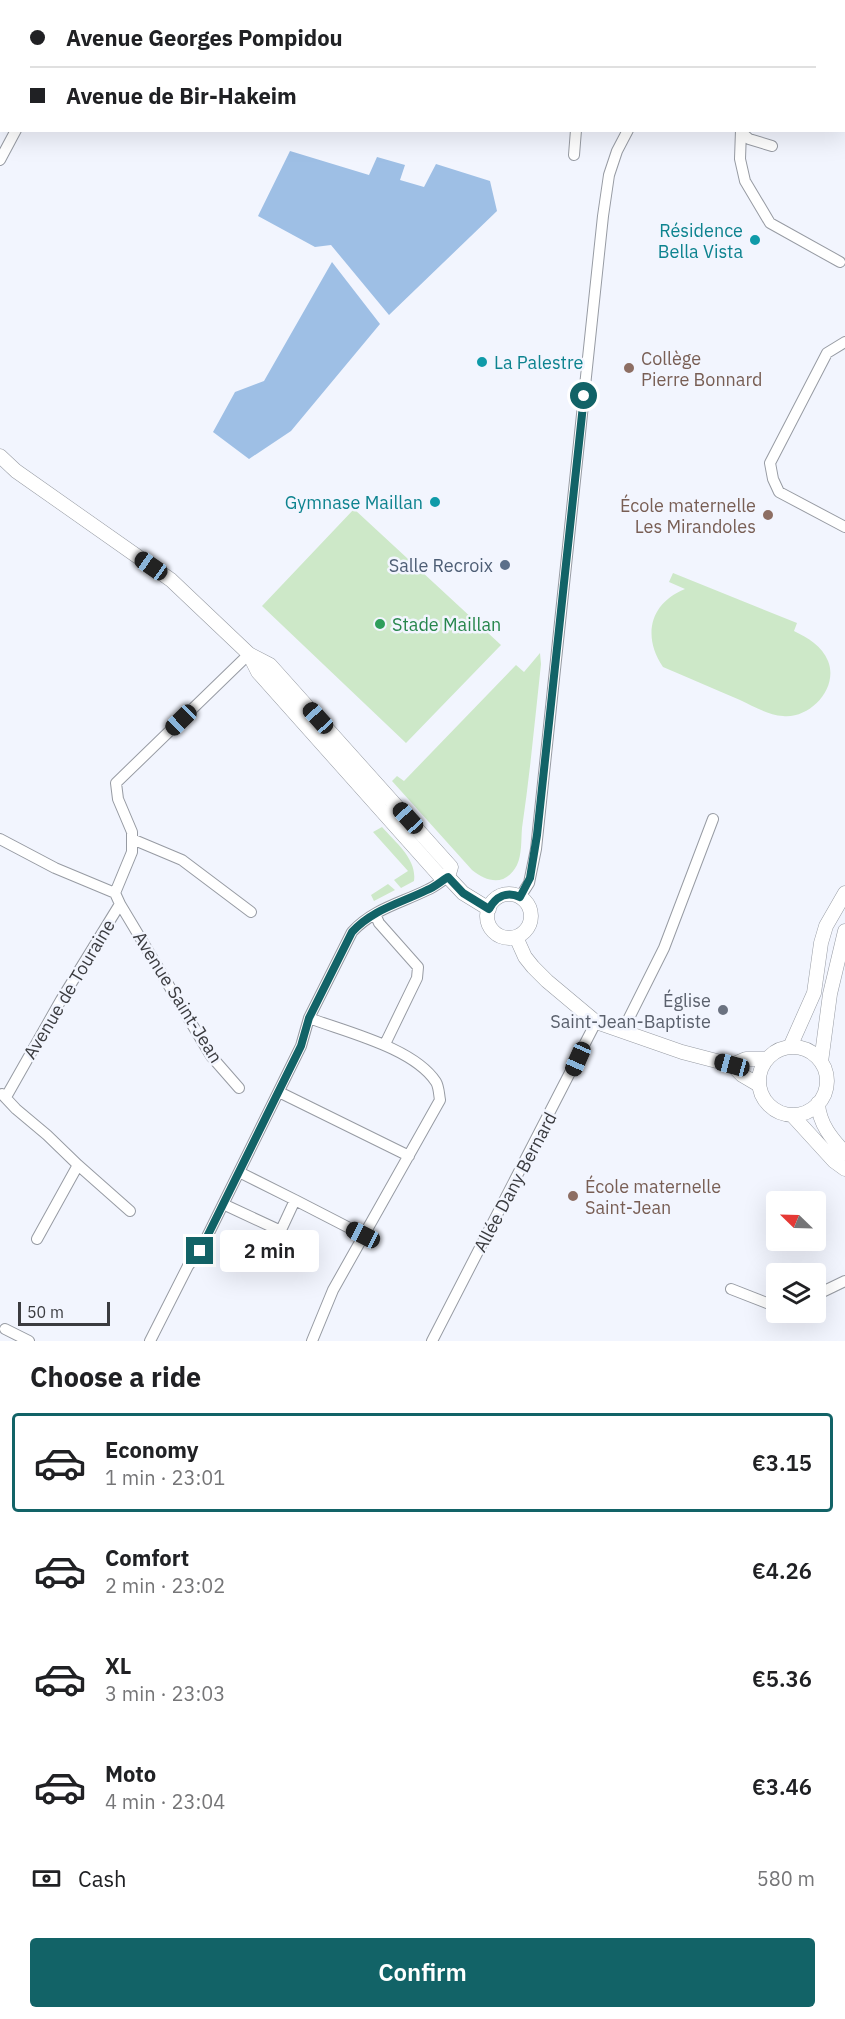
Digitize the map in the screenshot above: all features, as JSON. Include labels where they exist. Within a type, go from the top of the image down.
[{"type":"main road","points":[[0,456],[16,471],[171,580],[249,654],[270,665],[451,867],[448,877],[463,893],[489,909]]},
{"type":"main road","points":[[790,1047],[814,993],[821,943],[826,926],[845,893]]},
{"type":"main road","points":[[502,895],[520,897],[529,906],[531,918],[526,930],[516,937],[509,938],[496,933],[488,922],[489,909],[496,898],[502,895]]},
{"type":"main road","points":[[821,1062],[830,994],[845,931]]},
{"type":"main road","points":[[516,937],[525,957],[540,974],[596,1022],[682,1052],[732,1065],[742,1075],[759,1085]]},
{"type":"main road","points":[[790,1047],[808,1050],[821,1062],[825,1072],[824,1094],[818,1103],[802,1114],[792,1115],[774,1109],[767,1103],[759,1085],[762,1067],[767,1059],[782,1049],[790,1047]]},
{"type":"main road","points":[[732,1065],[746,1059],[767,1059]]},
{"type":"main road","points":[[818,1103],[820,1118],[845,1154]]},
{"type":"main road","points":[[792,1115],[834,1161],[845,1169]]},
{"type":"street","points":[[0,160],[15,132]]},
{"type":"street","points":[[574,155],[576,132]]},
{"type":"street","points":[[520,897],[529,883],[537,842],[603,216],[609,175],[617,151],[627,132]]},
{"type":"street","points":[[741,132],[740,159],[745,181],[770,223],[840,262]]},
{"type":"street","points":[[742,132],[749,139],[772,146]]},
{"type":"street","points":[[845,342],[827,353],[770,463],[773,479],[779,492],[845,527]]},
{"type":"street","points":[[249,654],[116,783],[118,799],[132,832],[132,839],[182,860],[251,912]]},
{"type":"street","points":[[622,1032],[664,948],[713,819]]},
{"type":"street","points":[[0,839],[55,868],[115,893]]},
{"type":"street","name":"Avenue de Touraine","points":[[3,1095],[120,904],[115,893],[132,852],[132,839]]},
{"type":"street","points":[[150,1341],[188,1266],[200,1251],[279,1092],[301,1046],[309,1018],[352,932],[362,921],[388,906],[429,890],[448,877]]},
{"type":"street","name":"Avenue Saint-Jean","points":[[120,904],[211,1056],[238,1088]]},
{"type":"street","points":[[375,914],[379,923],[418,967],[417,978],[385,1044]]},
{"type":"street","points":[[309,1018],[385,1044],[423,1068],[437,1084],[440,1100],[333,1290],[312,1341]]},
{"type":"street","name":"Allée Dany Bernard","points":[[432,1341],[596,1022]]},
{"type":"street","points":[[279,1092],[409,1156]]},
{"type":"street","points":[[3,1095],[16,1110],[47,1135],[130,1211]]},
{"type":"street","points":[[37,1239],[78,1165]]},
{"type":"street","points":[[239,1172],[363,1235]]},
{"type":"street","points":[[275,1243],[296,1200]]},
{"type":"street","points":[[223,1204],[281,1231]]},
{"type":"street","points":[[826,1290],[845,1281]]},
{"type":"street","points":[[731,1289],[766,1303]]},
{"type":"street","points":[[5,1329],[29,1341]]},
{"type":"green space","name":"Stade Maillan","points":[[354,509],[501,645],[406,743],[262,606]]},
{"type":"green space","points":[[673,573],[797,623],[794,631],[818,647],[828,661],[829,681],[820,700],[812,707],[793,716],[777,715],[663,667],[653,644],[653,622],[664,603],[685,589],[669,582]]},
{"type":"green space","points":[[540,653],[541,664],[520,856],[513,872],[508,876],[490,880],[472,870],[392,781],[397,776],[404,781],[516,665],[524,672]]},
{"type":"green space","points":[[382,827],[409,858],[412,866],[414,881],[401,888],[394,880],[408,871],[373,832]]},
{"type":"green space","points":[[388,884],[395,890],[374,901],[371,895]]},
{"type":"water","points":[[290,151],[369,175],[377,157],[405,165],[400,180],[424,187],[436,164],[490,181],[497,211],[389,315],[331,245],[315,247],[258,216]]},
{"type":"water","points":[[332,262],[380,324],[291,431],[249,459],[213,432],[235,392],[264,381]]},
{"type":"place","name":"Résidence Bella Vista","points":[[755,240]]},
{"type":"place","name":"La Palestre","points":[[482,362]]},
{"type":"place","name":"Collège Pierre Bonnard","points":[[629,368]]},
{"type":"place","name":"Gymnase Maillan","points":[[435,502]]},
{"type":"place","name":"École maternelle Les Mirandoles","points":[[768,515]]},
{"type":"place","name":"Salle Recroix","points":[[505,565]]},
{"type":"place","name":"Stade Maillan","points":[[380,624]]},
{"type":"place","name":"Église Saint-Jean-Baptiste","points":[[723,1010]]},
{"type":"place","name":"École maternelle Saint-Jean","points":[[573,1196]]},
{"type":"route","points":[[200,1251],[301,1046],[309,1018],[352,932],[362,921],[377,912],[429,890],[448,877],[463,893],[489,909],[496,898],[502,895],[520,897],[529,883],[536,849],[584,396]]}]
